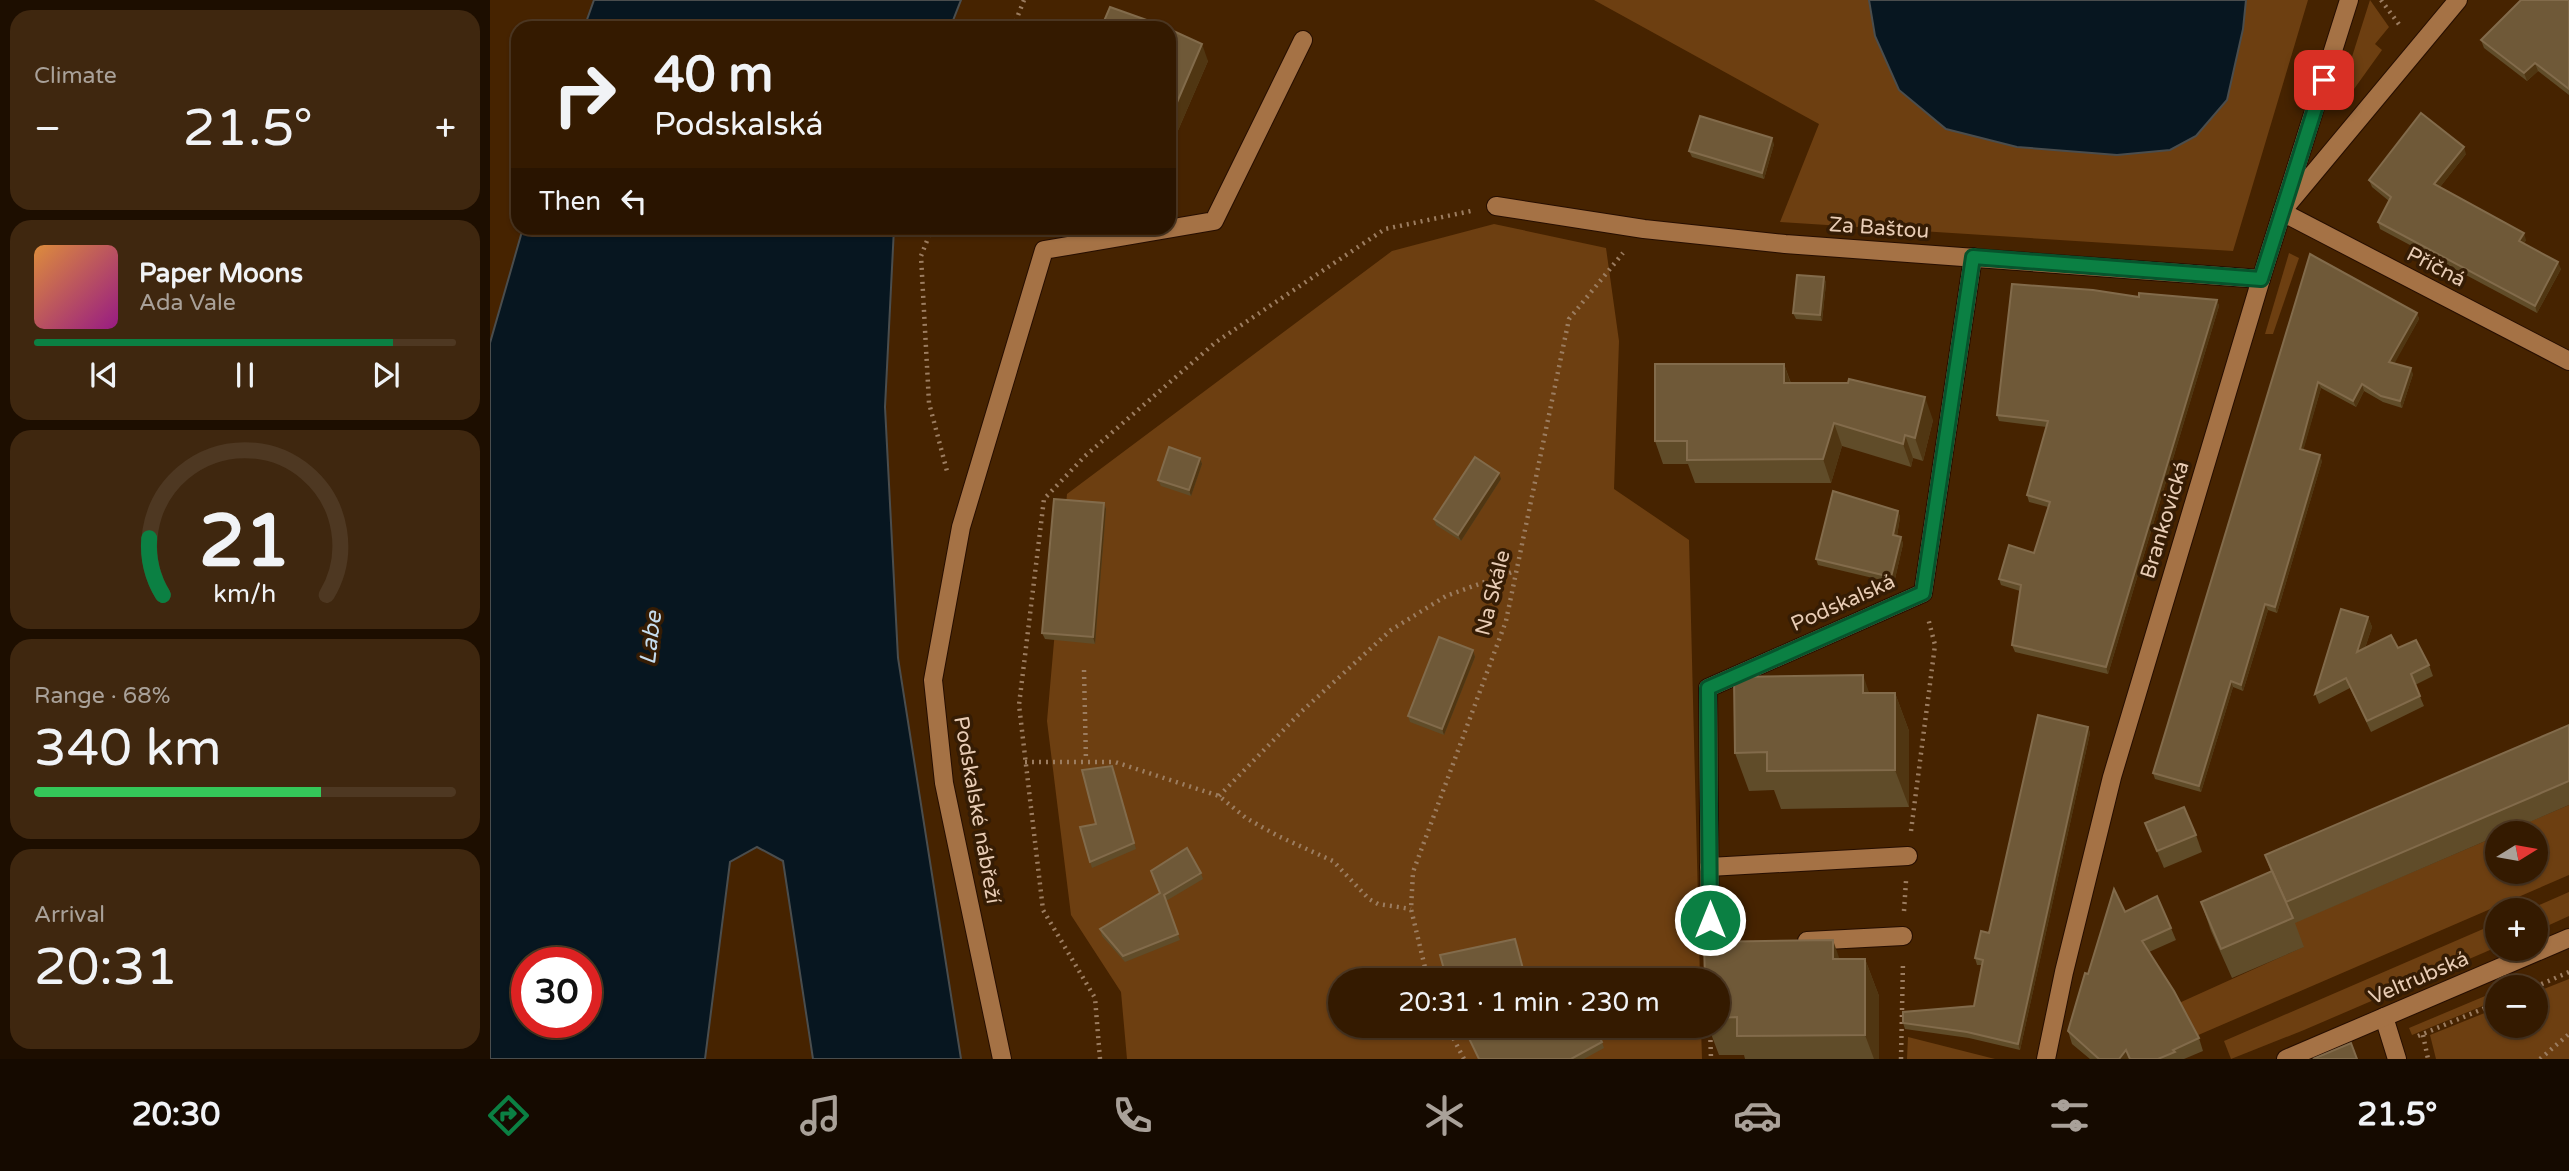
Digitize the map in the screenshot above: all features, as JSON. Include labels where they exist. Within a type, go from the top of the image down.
[{"type":"street","name":"Brankovická","points":[[2046,1059],[2064,972],[2112,777],[2261,279],[2349,0]]},
{"type":"street","points":[[2282,212],[2458,0]]},
{"type":"street","name":"Podskalské nábřeží","points":[[1176,227],[1214,221],[1303,40]]},
{"type":"street","name":"Za Baštou","points":[[1496,206],[1644,229],[1785,244],[2261,279]]},
{"type":"street","name":"Příčná","points":[[2282,212],[2566,357]]},
{"type":"street","name":"Podskalské nábřeží","points":[[1002,1059],[944,783],[933,681],[961,527],[1044,250],[1132,235]]},
{"type":"street","name":"Podskalská","points":[[1737,946],[1710,947],[1708,688],[1923,593],[1973,257]]},
{"type":"street","points":[[1709,867],[1908,856]]},
{"type":"street","points":[[1793,942],[1903,936]]},
{"type":"street","name":"Veltrubská","points":[[2286,1059],[2569,938]]},
{"type":"street","points":[[2384,1017],[2395,1052]]},
{"type":"path","points":[[1016,21],[1024,0]]},
{"type":"path","points":[[1100,1059],[1095,998],[1044,910],[1019,705],[1044,499],[1085,456],[1216,342],[1385,229],[1496,206]]},
{"type":"path","name":"Na Skále","points":[[1425,968],[1411,909],[1413,872],[1506,621],[1569,319],[1644,229]]},
{"type":"path","points":[[929,235],[921,256],[929,403],[948,477]]},
{"type":"path","points":[[1219,796],[1302,711],[1391,630],[1446,596],[1516,571]]},
{"type":"path","points":[[1901,1059],[1903,936],[1908,856],[1935,645],[1923,593]]},
{"type":"path","points":[[1084,670],[1086,761]]},
{"type":"path","points":[[1025,762],[1115,762],[1219,796],[1257,824],[1333,861],[1369,899],[1378,904],[1411,909]]},
{"type":"path","points":[[2548,981],[2569,972]]},
{"type":"path","points":[[2395,1052],[2423,1035],[2485,1008]]},
{"type":"path","points":[[2540,1059],[2569,1034]]},
{"type":"path","points":[[2423,1035],[2428,1059]]},
{"type":"path","points":[[1453,1038],[1464,1059]]},
{"type":"path","points":[[1710,1038],[1711,1059]]},
{"type":"shaded area","points":[[1594,0],[1869,0],[1875,36],[2117,155],[2170,150],[2196,136],[2227,101],[2243,29],[2246,0],[2308,0],[2233,251],[1780,222],[1819,124]]},
{"type":"shaded area","points":[[2370,0],[2389,27],[2375,44],[2382,50],[2349,96],[2344,82]]},
{"type":"shaded area","points":[[1494,224],[1606,248],[1619,341],[1614,489],[1689,540],[1700,968],[1328,968],[1328,1038],[1701,1038],[1702,1059],[1127,1059],[1121,992],[1071,915],[1047,721],[1067,494],[1392,251]]},
{"type":"shaded area","points":[[2289,253],[2299,258],[2273,334],[2265,334]]},
{"type":"shaded area","points":[[2569,805],[2569,875],[2516,898],[2485,898],[2485,911],[2196,1036],[2179,1003],[2303,947],[2293,923],[2485,841],[2485,884],[2548,884],[2548,821],[2531,821]]},
{"type":"shaded area","points":[[2569,892],[2569,916],[2548,926],[2548,901]]},
{"type":"shaded area","points":[[2485,928],[2485,952],[2231,1059],[2224,1041]]},
{"type":"shaded area","points":[[2569,979],[2569,1059],[2436,1059],[2430,1035],[2485,1013],[2485,1038],[2548,1038],[2548,987]]},
{"type":"shaded area","points":[[2485,996],[2485,1005],[2412,1035],[2409,1028]]},
{"type":"shaded area","points":[[1908,1037],[1995,1059],[1907,1059]]},
{"type":"water","points":[[594,0],[961,0],[953,21],[586,21]]},
{"type":"water","points":[[1869,0],[2246,0],[2243,29],[2227,100],[2196,136],[2170,150],[2117,155],[2017,147],[1946,129],[1899,90],[1875,36]]},
{"type":"water","name":"Labe","points":[[521,235],[894,235],[885,407],[898,658],[961,1059],[813,1059],[783,861],[757,847],[730,862],[705,1059],[490,1059],[490,343]]},
{"type":"building","points":[[2521,0],[2569,0],[2569,89],[2535,63],[2524,73],[2481,40]]},
{"type":"building","points":[[1110,7],[1149,21],[1104,21]]},
{"type":"building","points":[[1176,32],[1202,44],[1176,105]]},
{"type":"building","points":[[2421,113],[2464,147],[2434,184],[2524,233],[2519,241],[2558,262],[2535,306],[2378,222],[2391,197],[2369,180]]},
{"type":"building","points":[[1700,116],[1772,138],[1762,173],[1689,151]]},
{"type":"building","points":[[2310,254],[2417,313],[2389,362],[2411,368],[2400,401],[2381,396],[2362,384],[2353,401],[2318,382],[2300,449],[2320,455],[2275,607],[2265,604],[2241,685],[2231,681],[2199,786],[2153,773]]},
{"type":"building","points":[[1797,275],[1824,277],[1820,315],[1793,313]]},
{"type":"building","points":[[2012,284],[2093,290],[2139,297],[2139,293],[2217,300],[2106,667],[2012,645],[2021,585],[1999,579],[2009,545],[2034,553],[2050,502],[2027,495],[2048,421],[1997,415]]},
{"type":"building","points":[[1655,364],[1784,364],[1784,383],[1848,383],[1849,379],[1925,397],[1915,438],[1905,435],[1903,444],[1834,423],[1823,459],[1687,460],[1687,441],[1655,441]]},
{"type":"building","points":[[1169,447],[1200,458],[1189,490],[1158,480]]},
{"type":"building","points":[[1475,457],[1499,473],[1458,535],[1434,519]]},
{"type":"building","points":[[1833,491],[1898,511],[1893,535],[1901,537],[1891,577],[1816,559]]},
{"type":"building","points":[[1054,499],[1104,503],[1093,637],[1042,633]]},
{"type":"building","points":[[2341,609],[2368,617],[2357,652],[2391,635],[2398,648],[2416,640],[2429,665],[2411,674],[2420,696],[2367,721],[2346,678],[2315,694]]},
{"type":"building","points":[[1439,637],[1473,650],[1442,729],[1408,716]]},
{"type":"building","points":[[1863,675],[1863,693],[1895,693],[1895,770],[1767,771],[1767,752],[1735,753],[1734,677]]},
{"type":"building","points":[[2038,715],[2088,727],[2018,1044],[1967,1032],[1903,1023],[1903,1012],[1974,1006],[1983,960],[1975,958],[1981,931],[1989,933]]},
{"type":"building","points":[[2569,725],[2569,781],[2286,902],[2265,855]]},
{"type":"building","points":[[1112,766],[1134,843],[1090,862],[1080,827],[1096,824],[1082,770]]},
{"type":"building","points":[[2184,807],[2196,835],[2157,851],[2145,823]]},
{"type":"building","points":[[1187,848],[1201,873],[1164,895],[1178,934],[1123,956],[1100,929],[1160,893],[1151,871]]},
{"type":"building","points":[[2272,871],[2293,918],[2221,949],[2201,902]]},
{"type":"building","points":[[2114,889],[2125,912],[2157,896],[2171,928],[2142,941],[2174,991],[2199,1038],[2158,1059],[2130,1059],[2126,1050],[2119,1059],[2099,1059],[2068,1031]]},
{"type":"building","points":[[1515,939],[1523,968],[1444,968],[1440,955]]},
{"type":"building","points":[[1833,940],[1833,959],[1865,959],[1865,1035],[1737,1036],[1737,1017],[1730,1017],[1730,968],[1705,968],[1704,942]]},
{"type":"building","points":[[1469,1038],[1600,1038],[1602,1042],[1571,1059],[1479,1059]]},
{"type":"building","points":[[2351,1043],[2357,1059],[2313,1059]]},
{"type":"route","points":[[1710,920],[1708,688],[1923,593],[1973,257],[2261,279],[2324,80]]}]
